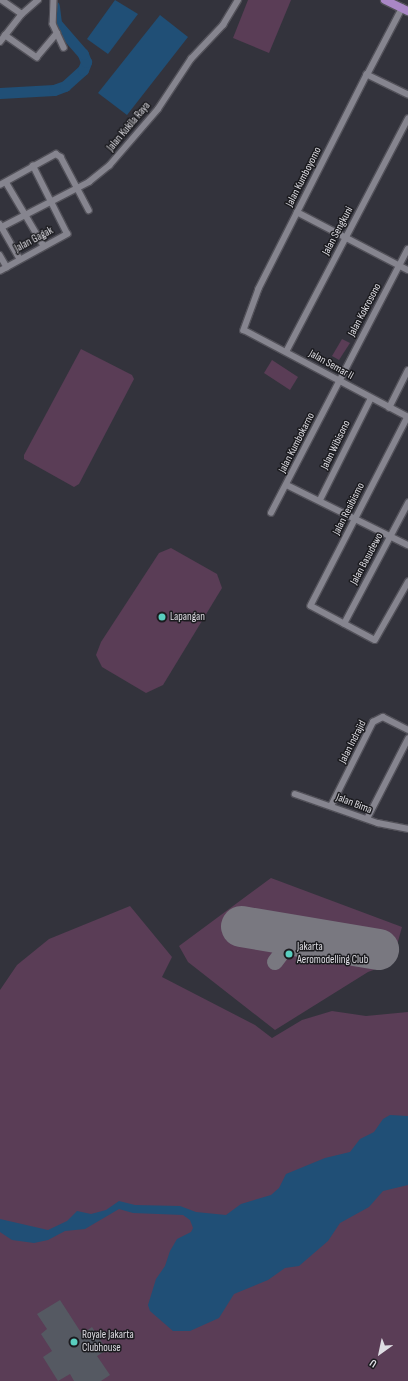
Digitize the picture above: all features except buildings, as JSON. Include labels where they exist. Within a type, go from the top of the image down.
[{"type":"main road","points":[[386,0],[405,10]]},
{"type":"street","points":[[2,0],[22,14]]},
{"type":"street","points":[[0,42],[22,14],[38,0]]},
{"type":"street","points":[[54,0],[52,11],[57,33],[64,48]]},
{"type":"street","name":"Jalan Kukila Raya","points":[[1,226],[26,215],[77,188],[109,166],[147,123],[191,60],[223,25],[238,0]]},
{"type":"street","name":"Jalan Kumboyomo","points":[[244,330],[259,289],[297,212],[367,75],[405,10]]},
{"type":"street","points":[[4,35],[37,57],[57,33]]},
{"type":"street","points":[[367,75],[408,95]]},
{"type":"street","name":"Jalan Sengkuni","points":[[286,352],[408,119]]},
{"type":"street","points":[[0,184],[53,155],[59,155],[89,210]]},
{"type":"street","points":[[33,166],[52,201]]},
{"type":"street","points":[[6,182],[44,246]]},
{"type":"street","name":"Jalan Gagak","points":[[0,271],[68,232],[52,201]]},
{"type":"street","points":[[297,212],[408,270]]},
{"type":"street","points":[[1,226],[20,259]]},
{"type":"street","name":"Jalan Kokrosono","points":[[339,381],[408,249]]},
{"type":"street","points":[[0,255],[7,267]]},
{"type":"street","name":"Jalan Semar II","points":[[244,330],[339,381],[370,400],[408,417]]},
{"type":"street","points":[[389,408],[408,370]]},
{"type":"street","name":"Jalan Kumbokarno","points":[[271,514],[339,381]]},
{"type":"street","name":"Jalan Wibisono","points":[[320,500],[370,400]]},
{"type":"street","name":"Jalan Resibismo","points":[[344,624],[313,610],[313,602],[408,417]]},
{"type":"street","points":[[287,484],[408,545]]},
{"type":"street","name":"Jalan Basudewo","points":[[344,624],[408,503]]},
{"type":"street","points":[[344,624],[377,639],[408,582]]},
{"type":"street","name":"Jalan Indrajid","points":[[331,806],[373,722],[384,717],[408,730]]},
{"type":"street","points":[[367,819],[408,739]]},
{"type":"street","name":"Jalan Bima","points":[[295,794],[367,819],[408,829]]},
{"type":"shaded area","points":[[248,0],[291,0],[269,53],[233,38]]},
{"type":"shaded area","points":[[342,339],[350,343],[339,360],[332,356]]},
{"type":"shaded area","points":[[81,349],[132,375],[134,379],[79,484],[74,487],[24,459],[24,455]]},
{"type":"shaded area","points":[[272,360],[298,377],[290,390],[264,373]]},
{"type":"shaded area","name":"Lapangan","points":[[171,548],[217,574],[222,588],[163,685],[146,693],[102,667],[96,655],[101,642],[159,553]]},
{"type":"shaded area","name":"Jakarta Aeromodelling Club","points":[[271,878],[402,927],[392,963],[368,972],[275,1030],[188,962],[179,946]]},
{"type":"shaded area","points":[[130,906],[172,957],[162,977],[255,1025],[272,1038],[302,1020],[332,1011],[366,1016],[408,1012],[408,1381],[0,1381],[0,990],[17,965],[49,939]]},
{"type":"water","points":[[115,0],[138,14],[108,54],[87,39]]},
{"type":"water","points":[[160,15],[188,37],[127,115],[98,93]]},
{"type":"water","points":[[390,1115],[408,1116],[408,1185],[383,1191],[369,1207],[340,1223],[328,1241],[299,1266],[285,1268],[268,1280],[234,1294],[219,1318],[190,1331],[173,1331],[150,1311],[148,1305],[156,1279],[165,1266],[170,1251],[177,1239],[191,1232],[193,1228],[190,1220],[183,1215],[133,1213],[119,1209],[85,1229],[65,1231],[48,1240],[34,1243],[12,1240],[0,1232],[0,1219],[48,1230],[67,1221],[77,1211],[91,1214],[106,1210],[119,1201],[135,1205],[180,1206],[196,1212],[226,1215],[241,1204],[271,1195],[279,1188],[286,1174],[325,1158],[350,1152],[360,1139],[374,1132],[383,1119]]},
{"type":"waterway","points":[[0,93],[54,90],[65,86],[83,70],[86,62],[83,54],[56,23],[54,6]]},
{"type":"taxiway","points":[[275,962],[295,935]]},
{"type":"runway","points":[[241,926],[378,949]]},
{"type":"place","name":"Lapangan","points":[[162,617]]},
{"type":"place","name":"Jakarta Aeromodelling Club","points":[[289,954]]},
{"type":"place","name":"Royale Jakarta Clubhouse","points":[[74,1342]]}]
